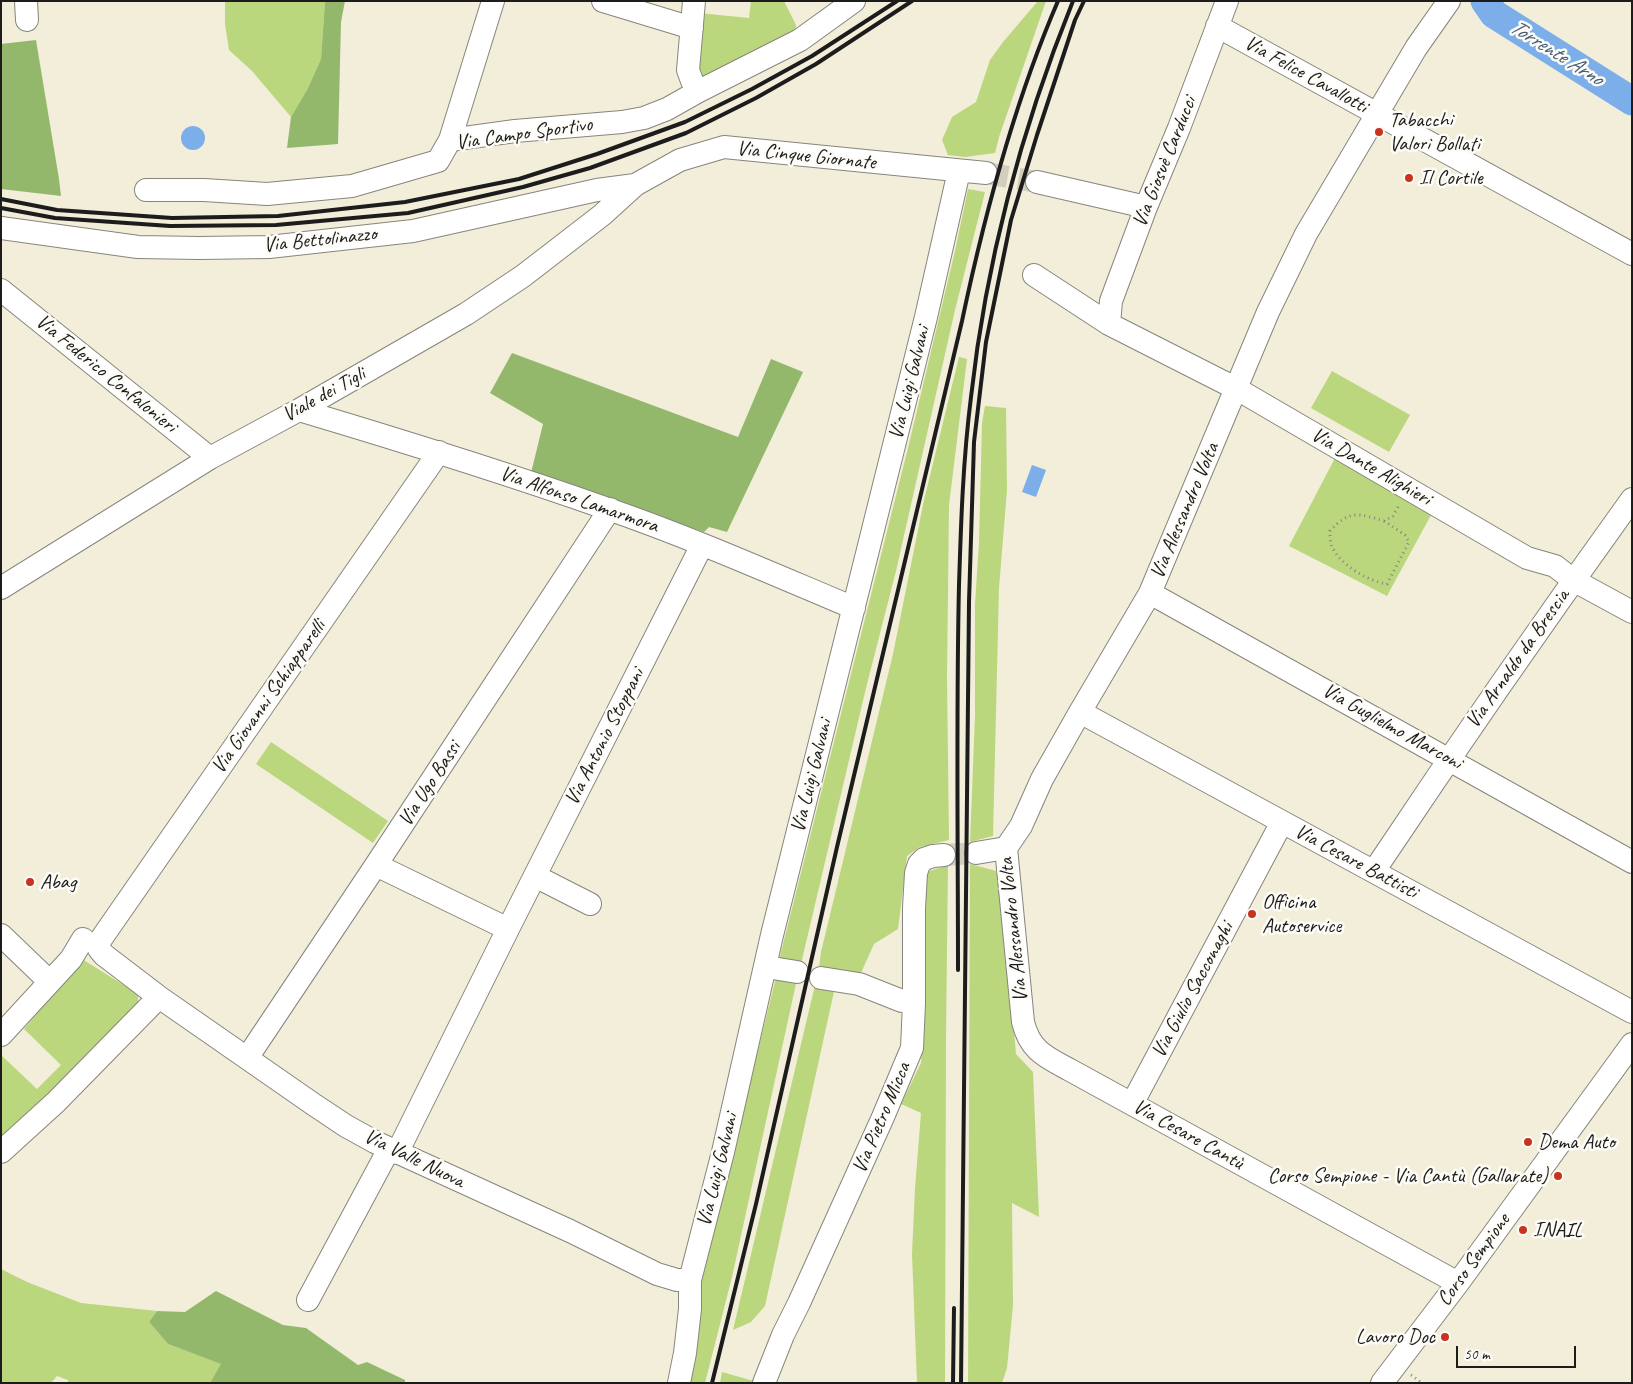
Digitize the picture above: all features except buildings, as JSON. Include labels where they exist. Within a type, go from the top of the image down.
[{"type":"street","points":[[450,140],[492,1]]},
{"type":"street","points":[[694,1],[688,70],[692,81],[699,91]]},
{"type":"street","name":"Via Campo Sportivo","points":[[146,190],[204,190],[267,194],[352,186],[438,161],[450,140],[515,131],[622,122],[644,118],[667,109],[800,40],[854,1]]},
{"type":"street","name":"Via Giosuè Carducci","points":[[1109,324],[1111,301],[1227,1]]},
{"type":"street","name":"Via Alessandro Volta","points":[[1029,1040],[1023,1022],[1006,848],[1021,826],[1042,779],[1150,593],[1268,312],[1306,234],[1416,48],[1449,1]]},
{"type":"street","points":[[605,2],[692,28]]},
{"type":"street","name":"Via Felice Cavallotti","points":[[1218,26],[1632,254]]},
{"type":"street","name":"Via Cinque Giornate","points":[[635,185],[680,160],[724,147],[959,172],[986,173]]},
{"type":"street","name":"Via Luigi Galvani","points":[[679,1383],[685,1353],[690,1309],[690,1280],[725,1142],[772,935],[926,318],[959,172]]},
{"type":"street","points":[[1037,182],[1146,207]]},
{"type":"street","name":"Via Bettolinazzo","points":[[1,228],[138,247],[269,246],[413,231],[597,190],[635,185]]},
{"type":"street","name":"Viale dei Tigli","points":[[1,588],[210,458],[299,410],[466,314],[507,287],[602,215],[635,185]]},
{"type":"street","name":"Via Dante Alighieri","points":[[1034,275],[1109,324],[1237,389],[1527,558],[1555,566],[1573,580],[1632,612]]},
{"type":"street","name":"Via Federico Confalonieri","points":[[1,290],[210,458]]},
{"type":"street","name":"Via Alfonso Lamarmora","points":[[299,410],[439,452],[610,509],[854,608]]},
{"type":"street","name":"Via Giovanni Schiapparelli","points":[[1,1035],[91,940],[355,575],[439,452]]},
{"type":"street","name":"Via Arnaldo da Brescia","points":[[1374,871],[1573,580],[1632,499]]},
{"type":"street","name":"Via Ugo Bassi","points":[[247,1058],[376,866],[610,509]]},
{"type":"street","name":"Via Antonio Stoppani","points":[[308,1300],[393,1151],[508,929],[702,545]]},
{"type":"street","name":"Via Guglielmo Marconi","points":[[1150,593],[1632,862]]},
{"type":"street","name":"Via Cesare Battisti","points":[[1080,712],[1632,1012]]},
{"type":"street","name":"Via Giulio Sacconaghi","points":[[1132,1104],[1282,822]]},
{"type":"street","points":[[976,854],[1006,848]]},
{"type":"street","name":"Via Pietro Micca","points":[[764,1383],[783,1335],[904,1071],[912,1048],[916,873],[919,864],[924,858],[944,855]]},
{"type":"street","points":[[376,866],[508,929]]},
{"type":"street","points":[[535,876],[590,904]]},
{"type":"street","points":[[1,935],[50,982]]},
{"type":"street","name":"Via Valle Nuova","points":[[91,940],[104,955],[159,997],[346,1126],[393,1151],[570,1231],[658,1274],[677,1280],[690,1280]]},
{"type":"street","points":[[766,967],[797,972]]},
{"type":"street","points":[[821,978],[859,984],[914,1003]]},
{"type":"street","points":[[1,1152],[56,1102],[159,997]]},
{"type":"street","name":"Via Cesare Cantù","points":[[1029,1040],[1034,1048],[1042,1054],[1458,1282]]},
{"type":"street","name":"Corso Sempione","points":[[1384,1381],[1632,1044]]},
{"type":"path","points":[[1363,515],[1384,521],[1405,535],[1410,542],[1387,584],[1364,576],[1344,562],[1332,546],[1330,531],[1346,516],[1363,515]]},
{"type":"green space","points":[[225,1],[325,1],[321,59],[308,88],[291,117],[252,71],[229,50],[225,24]]},
{"type":"green space","points":[[325,1],[345,1],[341,22],[338,144],[287,148],[291,117],[308,88],[321,59]]},
{"type":"green space","points":[[751,1],[784,1],[796,25],[795,36],[699,79],[699,13],[749,18]]},
{"type":"green space","points":[[1038,1],[1046,1],[995,153],[965,157],[948,155],[942,140],[952,117],[976,102],[990,60]]},
{"type":"green space","points":[[36,40],[61,196],[1,189],[1,44]]},
{"type":"green space","points":[[968,189],[985,192],[955,310],[896,571],[866,688],[801,964],[779,960],[908,448]]},
{"type":"green space","points":[[512,353],[738,437],[771,359],[803,372],[727,532],[709,527],[704,532],[531,473],[543,424],[490,393]]},
{"type":"green space","points":[[959,357],[967,359],[949,505],[947,679],[949,840],[920,847],[907,856],[898,929],[874,944],[860,975],[819,968],[821,952],[893,654],[924,500]]},
{"type":"green space","points":[[1332,371],[1410,415],[1389,452],[1311,408]]},
{"type":"green space","points":[[985,406],[1006,408],[1007,490],[999,588],[993,836],[970,842],[975,716],[975,604],[979,543],[982,423]]},
{"type":"green space","points":[[1335,458],[1431,515],[1387,596],[1289,546]]},
{"type":"green space","points":[[271,742],[388,821],[373,843],[256,764]]},
{"type":"green space","points":[[970,864],[1000,872],[1016,1054],[1033,1072],[1039,1217],[1012,1203],[1013,1305],[1007,1368],[1002,1383],[968,1383]]},
{"type":"green space","points":[[948,865],[945,1383],[917,1383],[912,1254],[921,1113],[901,1104],[921,1063],[923,1033],[923,873]]},
{"type":"green space","points":[[82,959],[138,994],[138,1004],[7,1140],[1,1134],[1,1055],[37,1089],[61,1065],[24,1029]]},
{"type":"green space","points":[[776,977],[797,979],[732,1277],[705,1383],[688,1383],[700,1287]]},
{"type":"green space","points":[[816,981],[835,987],[765,1306],[751,1322],[733,1330]]},
{"type":"green space","points":[[1,1269],[27,1282],[81,1303],[157,1311],[149,1322],[168,1344],[222,1364],[210,1383],[68,1383],[68,1380],[57,1376],[51,1383],[1,1383]]},
{"type":"green space","points":[[216,1291],[283,1325],[306,1328],[358,1365],[367,1362],[405,1380],[405,1383],[210,1383],[221,1364],[168,1344],[149,1322],[157,1311],[185,1312]]},
{"type":"green space","points":[[722,1372],[757,1382],[720,1383]]},
{"type":"water","points":[[188,126],[198,126],[205,133],[205,143],[198,150],[188,150],[181,143],[181,133]]},
{"type":"water","points":[[1032,465],[1046,470],[1036,497],[1022,492]]},
{"type":"waterway","name":"Torrente Arno","points":[[1485,1],[1494,14],[1632,101]]},
{"type":"tunnel","points":[[986,173],[1037,182]]},
{"type":"tunnel","points":[[944,855],[976,853]]},
{"type":"railway","points":[[1,199],[57,210],[172,218],[278,216],[405,202],[519,179],[597,154],[685,122],[752,89],[812,56],[897,1]]},
{"type":"railway","points":[[1,208],[55,218],[170,226],[276,225],[408,213],[523,187],[590,168],[686,133],[756,98],[816,64],[912,1]]},
{"type":"railway","points":[[712,1383],[756,1204],[837,847],[991,199],[1014,118],[1058,1]]},
{"type":"railway","points":[[958,970],[957,729],[959,585],[968,421],[986,296],[1008,196],[1038,97],[1073,1]]},
{"type":"railway","points":[[961,1383],[969,602],[974,442],[986,342],[1011,220],[1075,20],[1084,1]]},
{"type":"railway","points":[[953,1383],[954,1308]]},
{"type":"place","name":"Tabacchi Valori Bollati","points":[[1379,132]]},
{"type":"place","name":"Il Cortile","points":[[1409,178]]},
{"type":"place","name":"Abag","points":[[30,882]]},
{"type":"place","name":"Officina Autoservice","points":[[1252,914]]},
{"type":"place","name":"Dema Auto","points":[[1528,1142]]},
{"type":"place","name":"Corso Sempione - Via Cantù (Gallarate)","points":[[1558,1176]]},
{"type":"place","name":"INAIL","points":[[1523,1230]]},
{"type":"place","name":"Lavoro Doc","points":[[1445,1337]]}]
